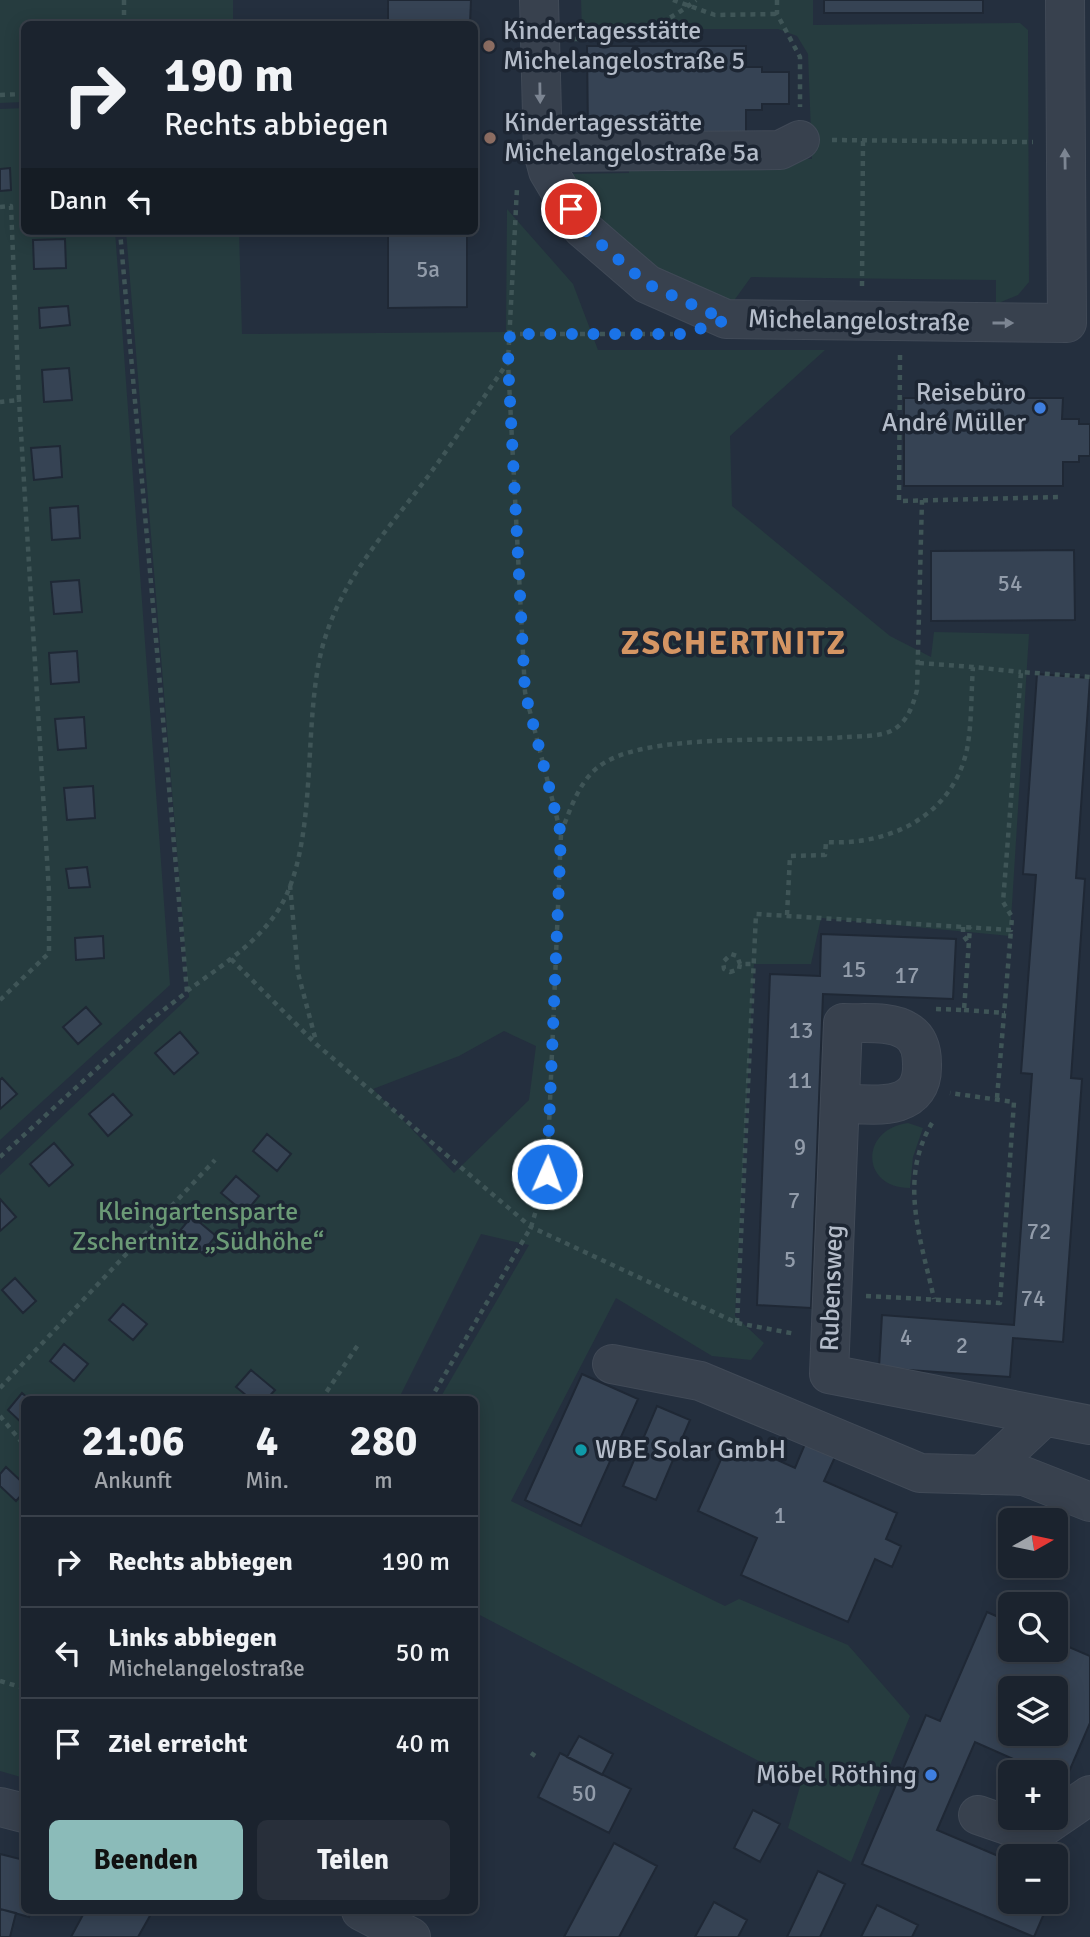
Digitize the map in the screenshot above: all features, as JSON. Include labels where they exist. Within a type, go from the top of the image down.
[{"type":"street","name":"Michelangelostraße","points":[[539,0],[546,161],[582,228],[647,284],[726,320],[1079,323],[1065,143],[1065,0]]},
{"type":"street","points":[[546,161],[780,150],[800,140]]},
{"type":"street","name":"Rubensweg","points":[[930,1106],[922,1080],[921,1050],[917,1039],[906,1030],[888,1024],[843,1023],[829,1374],[1090,1425]]},
{"type":"street","points":[[840,1103],[883,1106],[899,1102],[930,1106]]},
{"type":"street","points":[[612,1364],[700,1381],[920,1473],[1024,1476],[1090,1502]]},
{"type":"street","points":[[982,1475],[1044,1417]]},
{"type":"street","points":[[978,1815],[1033,1834],[1090,1795]]},
{"type":"street","points":[[0,1807],[21,1811]]},
{"type":"street","points":[[367,1914],[411,1937]]},
{"type":"path","points":[[124,0],[124,21]]},
{"type":"path","points":[[673,0],[715,15],[776,14]]},
{"type":"path","points":[[539,39],[598,40],[635,35],[696,0]]},
{"type":"path","points":[[777,0],[776,14],[800,57],[800,140]]},
{"type":"path","points":[[0,94],[21,94]]},
{"type":"path","points":[[855,139],[1065,143]]},
{"type":"path","points":[[862,297],[863,140]]},
{"type":"path","points":[[432,1396],[531,1227],[547,1174],[561,834],[525,692],[508,362],[517,181],[546,161]]},
{"type":"path","points":[[0,207],[12,206],[19,400],[48,878],[48,953],[0,1000]]},
{"type":"path","points":[[120,235],[187,992]]},
{"type":"path","points":[[510,334],[684,334],[726,320]]},
{"type":"path","points":[[900,323],[899,500],[1060,497]]},
{"type":"path","points":[[0,1157],[149,1021],[231,959],[274,915],[290,884],[302,835],[318,668],[326,635],[344,592],[369,551],[429,476],[508,362]]},
{"type":"path","points":[[0,402],[19,400]]},
{"type":"path","points":[[561,834],[583,784],[596,769],[628,750],[668,744],[826,739],[893,730],[910,713],[917,690],[922,500]]},
{"type":"path","points":[[919,663],[1090,677]]},
{"type":"path","points":[[788,915],[790,856],[825,855],[826,842],[862,842],[898,833],[926,815],[948,792],[964,762],[968,747],[973,667]]},
{"type":"path","points":[[1006,869],[1021,672]]},
{"type":"path","points":[[290,884],[298,973],[316,1044]]},
{"type":"path","points":[[997,1098],[1011,930]]},
{"type":"path","points":[[731,954],[737,956],[740,964],[739,969],[730,972],[724,969],[723,962],[731,954]]},
{"type":"path","points":[[231,959],[316,1044],[531,1227],[737,1323],[773,1332],[807,1335]]},
{"type":"path","points":[[740,964],[754,964]]},
{"type":"path","points":[[964,1010],[1005,1013]]},
{"type":"path","points":[[930,1106],[953,1093]]},
{"type":"path","points":[[832,1295],[1000,1303],[1014,1102],[953,1093],[930,1106],[914,1169],[914,1208],[934,1299]]},
{"type":"path","points":[[0,1388],[215,1160]]},
{"type":"path","points":[[324,1396],[358,1345]]},
{"type":"path","points":[[0,1416],[21,1441]]},
{"type":"path","points":[[0,1681],[21,1687]]},
{"type":"path","points":[[531,1753],[537,1757]]},
{"type":"green space","points":[[0,0],[233,0],[233,21],[21,21],[21,102],[0,103]]},
{"type":"green space","points":[[581,0],[813,0],[813,25],[1020,23],[1028,30],[1029,282],[1018,295],[996,304],[996,280],[751,277],[733,302],[688,288],[614,239],[570,174],[629,173],[629,161],[812,159],[808,54],[797,36],[778,29],[582,29]]},
{"type":"green space","points":[[21,108],[21,235],[115,235],[170,985],[0,1140],[0,109]]},
{"type":"green space","name":"Kleingartensparte Zschertnitz „Südhöhe“","points":[[507,209],[573,284],[598,350],[825,350],[730,436],[732,506],[890,636],[931,657],[934,632],[1029,634],[1010,936],[821,918],[811,964],[754,964],[735,1316],[764,1343],[751,1360],[712,1356],[616,1298],[511,1501],[725,1606],[739,1599],[848,1645],[910,1716],[851,1862],[788,1828],[801,1783],[478,1614],[478,1396],[441,1396],[529,1245],[481,1234],[400,1396],[21,1396],[21,1777],[0,1771],[0,1175],[189,997],[126,235],[239,235],[242,334],[506,332]],"holes":[[[504,1031],[536,1046],[529,1100],[454,1173],[373,1089],[459,1056]]]},
{"type":"green space","points":[[908,1123],[923,1128],[913,1157],[910,1188],[882,1179],[872,1158],[874,1146],[881,1136],[892,1128]]},
{"type":"building","points":[[388,0],[471,0],[470,21],[388,21]]},
{"type":"building","points":[[824,0],[983,0],[983,13],[824,13]]},
{"type":"building","points":[[587,46],[746,46],[746,67],[762,67],[762,72],[789,72],[789,104],[762,104],[762,110],[746,110],[746,133],[588,134]]},
{"type":"building","points":[[10,168],[11,190],[0,191],[0,169]]},
{"type":"building","points":[[388,235],[467,235],[467,307],[388,308]]},
{"type":"building","points":[[65,239],[66,268],[34,269],[33,240]]},
{"type":"building","points":[[68,306],[70,325],[40,328],[39,308]]},
{"type":"building","points":[[69,368],[72,400],[44,402],[42,370]]},
{"type":"building","points":[[904,398],[1063,398],[1062,419],[1079,419],[1079,424],[1090,424],[1090,456],[1079,456],[1079,462],[1063,462],[1063,486],[904,486]]},
{"type":"building","points":[[60,446],[62,477],[34,480],[31,448]]},
{"type":"building","points":[[78,506],[80,538],[52,540],[50,508]]},
{"type":"building","points":[[1074,550],[1075,620],[931,621],[931,551]]},
{"type":"building","points":[[79,580],[82,612],[54,614],[51,582]]},
{"type":"building","points":[[77,651],[79,682],[51,684],[49,653]]},
{"type":"building","points":[[1037,674],[1090,678],[1076,878],[1085,879],[1071,1078],[1082,1079],[1063,1342],[1013,1338],[1010,1377],[879,1368],[882,1315],[1014,1325],[1032,1074],[1021,1073],[1036,875],[1023,874]]},
{"type":"building","points":[[84,717],[86,748],[58,750],[55,719]]},
{"type":"building","points":[[93,786],[95,818],[67,820],[64,788]]},
{"type":"building","points":[[87,867],[90,887],[69,888],[66,869]]},
{"type":"building","points":[[821,934],[956,939],[953,999],[823,994],[811,1308],[757,1305],[770,974],[820,976]]},
{"type":"building","points":[[103,936],[104,958],[76,960],[75,938]]},
{"type":"building","points":[[86,1007],[101,1024],[78,1044],[63,1027]]},
{"type":"building","points":[[180,1032],[198,1053],[174,1074],[155,1053]]},
{"type":"building","points":[[2,1078],[17,1094],[0,1109],[0,1080]]},
{"type":"building","points":[[113,1094],[132,1115],[108,1136],[89,1114]]},
{"type":"building","points":[[267,1134],[291,1154],[277,1171],[253,1151]]},
{"type":"building","points":[[54,1143],[73,1165],[49,1186],[30,1164]]},
{"type":"building","points":[[236,1176],[259,1196],[245,1213],[221,1193]]},
{"type":"building","points":[[0,1199],[16,1217],[0,1231]]},
{"type":"building","points":[[192,1216],[216,1236],[202,1253],[178,1233]]},
{"type":"building","points":[[15,1278],[36,1301],[23,1313],[2,1290]]},
{"type":"building","points":[[123,1304],[147,1324],[133,1340],[109,1320]]},
{"type":"building","points":[[64,1344],[88,1364],[74,1381],[50,1361]]},
{"type":"building","points":[[251,1370],[275,1390],[270,1396],[247,1396],[236,1387]]},
{"type":"building","name":"WBE Solar GmbH","points":[[582,1374],[638,1399],[581,1526],[525,1500]]},
{"type":"building","points":[[22,1393],[25,1396],[21,1396],[21,1422],[8,1410]]},
{"type":"building","points":[[657,1406],[690,1420],[656,1500],[623,1486]]},
{"type":"building","points":[[730,1439],[795,1468],[805,1444],[835,1457],[824,1481],[897,1513],[886,1539],[901,1546],[892,1567],[875,1559],[848,1622],[741,1575],[757,1538],[698,1511]]},
{"type":"building","points":[[6,1467],[21,1481],[21,1495],[16,1501],[0,1486],[0,1474]]},
{"type":"building","name":"Möbel Röthing","points":[[987,1612],[998,1617],[998,1662],[1068,1662],[1068,1647],[1090,1656],[1090,1723],[1068,1774],[1068,1760],[1016,1760],[975,1742],[937,1830],[998,1856],[998,1914],[1044,1914],[1034,1937],[862,1864],[926,1715],[940,1721]]},
{"type":"building","points":[[579,1736],[613,1754],[602,1775],[567,1757]]},
{"type":"building","points":[[560,1753],[631,1789],[609,1833],[538,1797]]},
{"type":"building","points":[[753,1810],[780,1824],[760,1862],[734,1848]]},
{"type":"building","points":[[614,1843],[657,1866],[619,1937],[564,1937]]},
{"type":"building","points":[[0,1854],[21,1859],[21,1914],[30,1914],[29,1917],[0,1909]]},
{"type":"building","points":[[818,1871],[845,1884],[820,1937],[787,1937]]},
{"type":"building","points":[[714,1902],[747,1920],[738,1937],[695,1937]]},
{"type":"building","points":[[877,1905],[918,1925],[912,1937],[861,1937]]},
{"type":"building","points":[[0,1909],[16,1913],[10,1937],[0,1937]]},
{"type":"building","points":[[83,1914],[151,1914],[138,1937],[71,1937]]},
{"type":"place","name":"Kindertagesstätte Michelangelostraße 5","points":[[489,46]]},
{"type":"place","name":"Kindertagesstätte Michelangelostraße 5a","points":[[490,138]]},
{"type":"place","name":"Reisebüro André Müller","points":[[1040,408]]},
{"type":"place","name":"WBE Solar GmbH","points":[[581,1450]]},
{"type":"place","name":"Möbel Röthing","points":[[931,1775]]},
{"type":"district","name":"ZSCHERTNITZ","points":[[734,643]]},
{"type":"route","points":[[547,1174],[561,834],[525,692],[508,362],[510,334],[684,334],[726,320],[647,284],[582,228],[571,209]]}]
